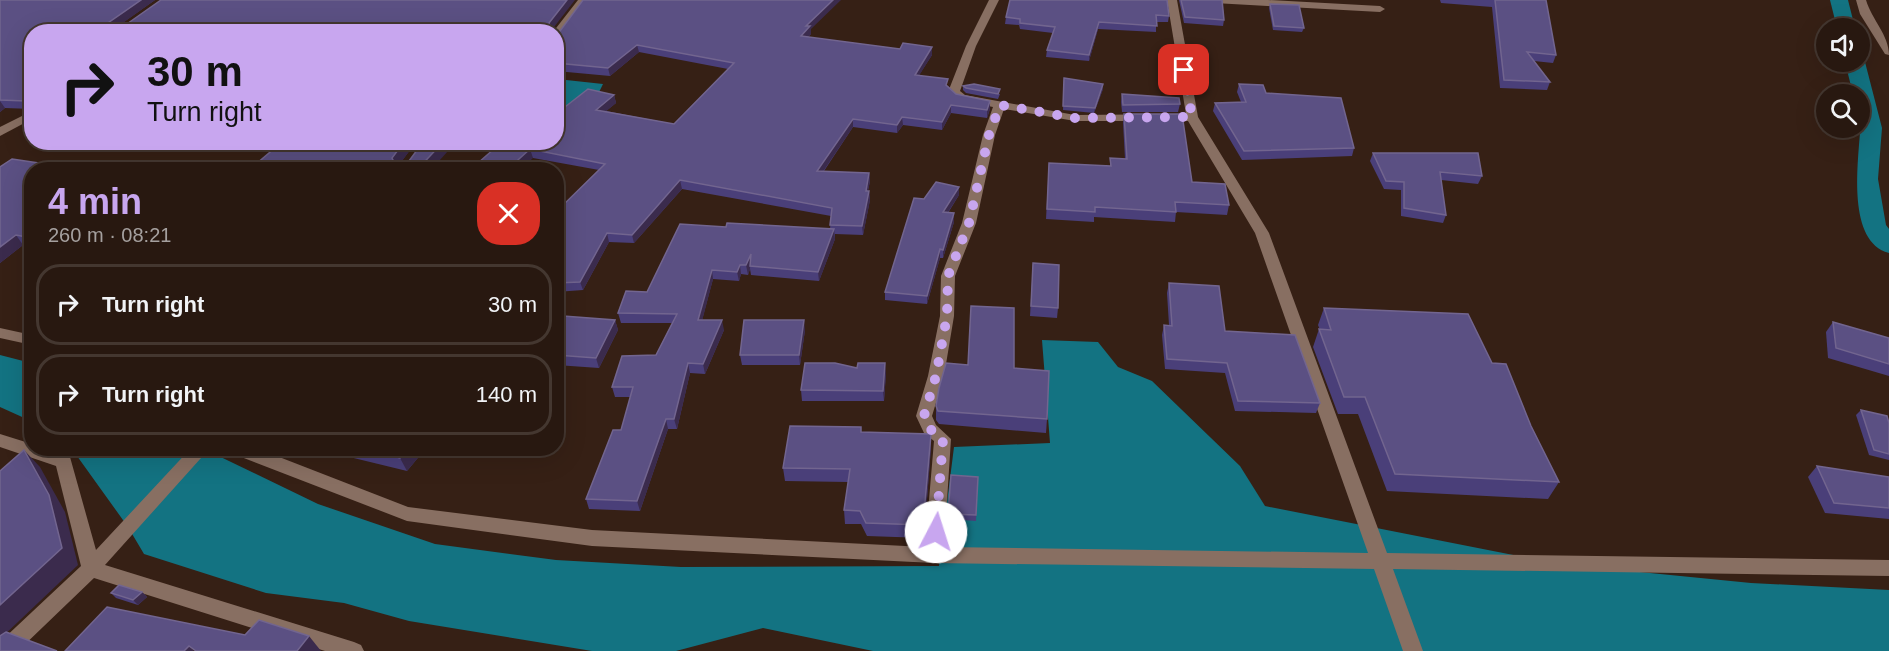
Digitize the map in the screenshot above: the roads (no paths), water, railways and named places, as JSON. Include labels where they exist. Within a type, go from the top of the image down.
[{"type":"street","points":[[564,25],[583,0]]},
{"type":"street","points":[[994,0],[971,46],[954,92],[961,98],[1075,118],[1192,117]]},
{"type":"street","points":[[1172,0],[1192,117],[1262,233],[1364,521],[1413,651]]},
{"type":"street","points":[[1214,0],[1380,9]]},
{"type":"street","points":[[1862,0],[1865,14],[1889,52]]},
{"type":"street","points":[[934,555],[943,439],[930,429],[924,416],[936,376],[945,325],[948,276],[969,223],[989,135],[1000,105]]},
{"type":"street","points":[[0,132],[24,118]]},
{"type":"street","points":[[0,333],[24,338]]},
{"type":"street","points":[[0,440],[24,448]]},
{"type":"street","points":[[47,456],[64,462],[91,569]]},
{"type":"street","points":[[4,651],[91,569],[194,456]]},
{"type":"street","points":[[258,456],[407,514],[592,538],[934,555],[1889,568]]},
{"type":"street","points":[[91,569],[354,651]]},
{"type":"water","points":[[564,80],[603,84],[583,125],[564,135]]},
{"type":"water","points":[[1042,340],[1098,342],[1118,367],[1152,381],[1240,466],[1265,506],[1559,564],[1751,583],[1889,590],[1889,651],[873,651],[763,628],[676,651],[592,651],[409,621],[344,603],[266,593],[144,554],[128,527],[77,456],[219,456],[318,504],[435,544],[556,560],[681,567],[939,566],[954,447],[1050,443]]},
{"type":"water","points":[[0,355],[24,361],[24,418],[0,407]]},
{"type":"waterway","points":[[1839,0],[1844,18]]},
{"type":"waterway","points":[[1857,72],[1871,128],[1867,179],[1874,226],[1889,245]]}]
